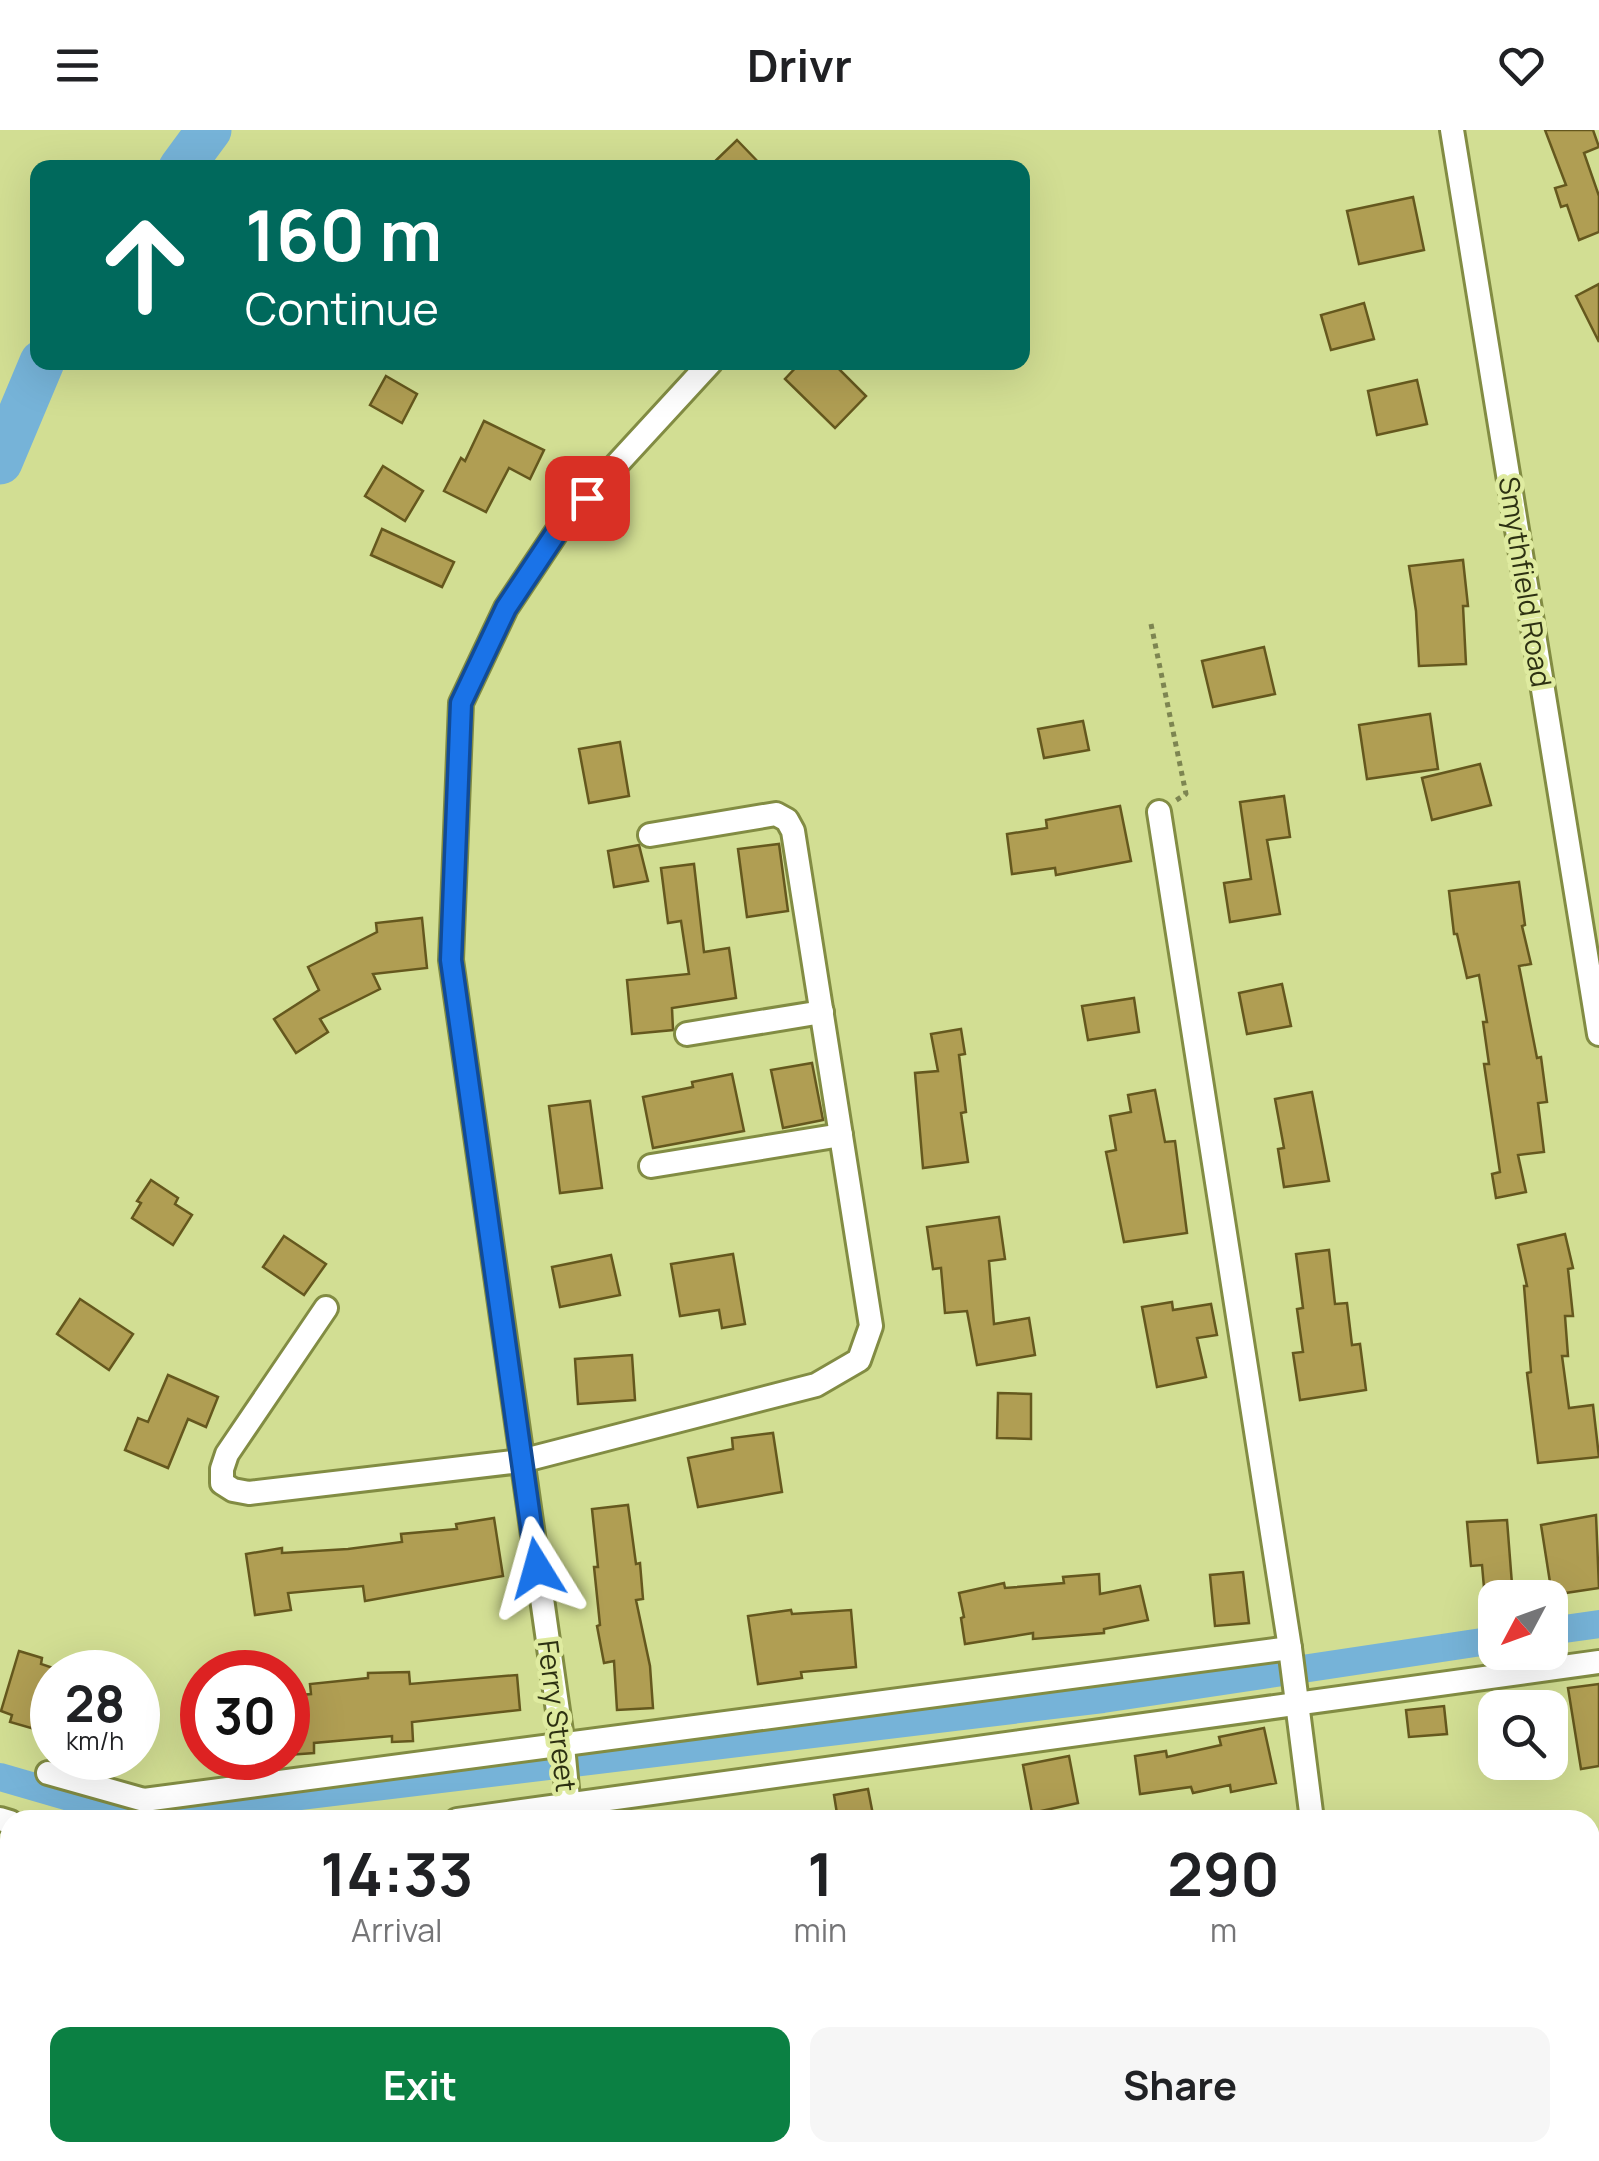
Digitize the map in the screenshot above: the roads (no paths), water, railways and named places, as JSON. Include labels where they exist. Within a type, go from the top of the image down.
[{"type":"street","points":[[1452,130],[1462,130]]},
{"type":"street","name":"Smythfield Road","points":[[1452,130],[1599,1034]]},
{"type":"street","name":"Ferry Street","points":[[570,1810],[451,960],[461,703],[506,608],[562,524],[704,370]]},
{"type":"street","points":[[1159,812],[1290,1648],[1311,1810]]},
{"type":"street","points":[[326,1308],[227,1454],[222,1483],[233,1490],[249,1493],[521,1461],[816,1385],[859,1360],[871,1326],[794,831],[787,820],[776,814],[650,834]]},
{"type":"street","points":[[687,1034],[822,1012]]},
{"type":"street","points":[[651,1166],[841,1135]]},
{"type":"street","points":[[73,1780],[144,1800],[1290,1648]]},
{"type":"street","points":[[590,1810],[1599,1662]]},
{"type":"waterway","points":[[187,160],[209,130]]},
{"type":"waterway","points":[[0,462],[39,370]]},
{"type":"waterway","points":[[1568,1628],[1599,1624]]},
{"type":"waterway","points":[[185,1810],[1103,1699],[1478,1643]]},
{"type":"waterway","points":[[0,1777],[114,1810]]}]
